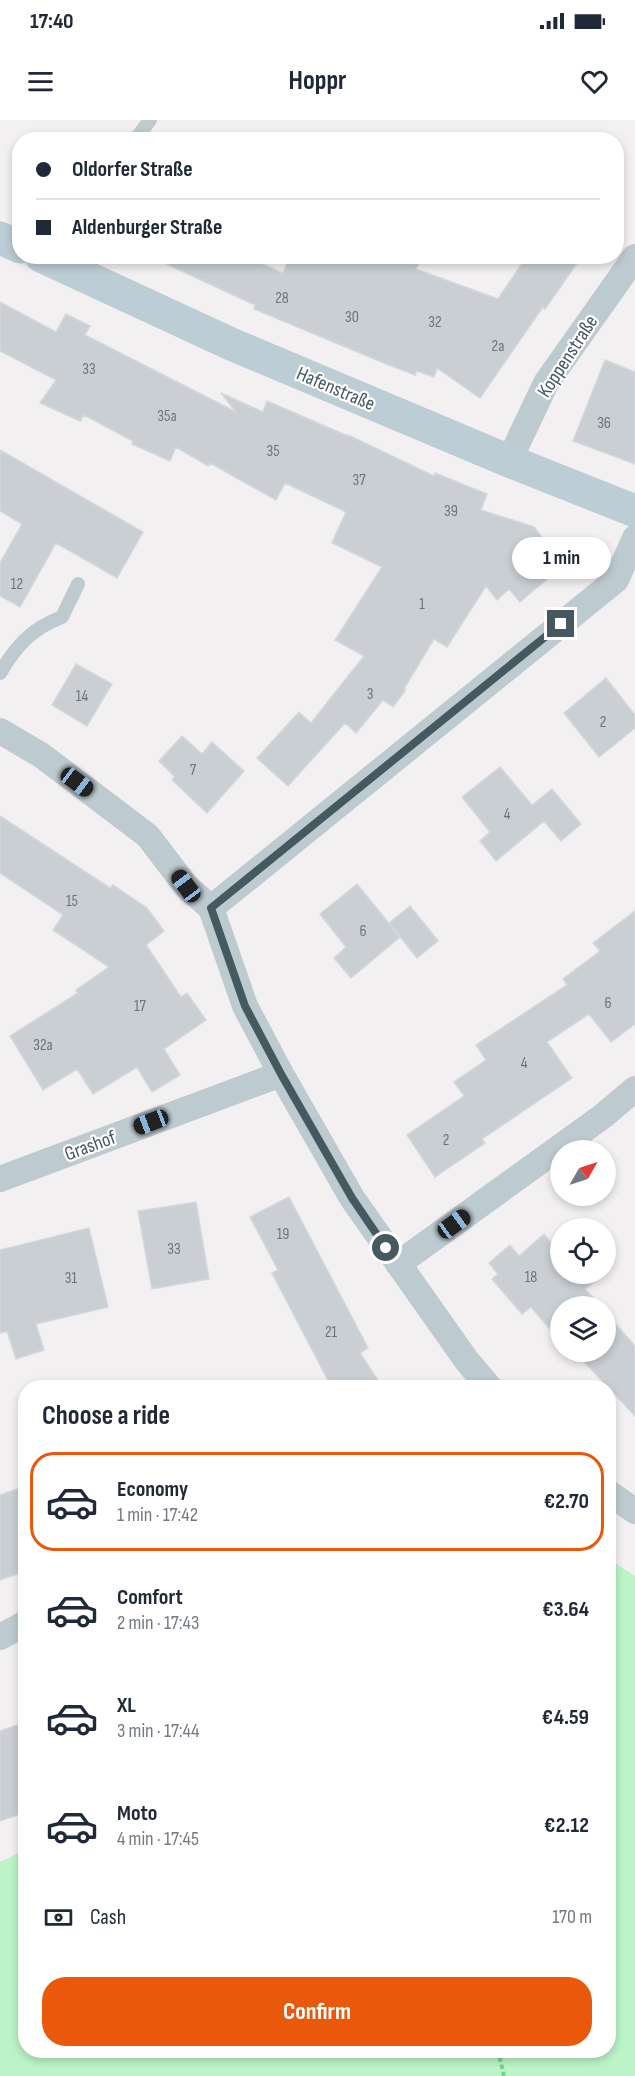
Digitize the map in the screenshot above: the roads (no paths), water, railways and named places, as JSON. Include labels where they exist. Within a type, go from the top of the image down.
[{"type":"street","name":"Koppenstraße","points":[[509,461],[546,383],[635,257]]},
{"type":"street","name":"Hafenstraße","points":[[63,264],[231,344],[509,461],[635,511]]},
{"type":"street","points":[[211,908],[616,580],[635,538]]},
{"type":"street","points":[[0,731],[41,755],[148,836],[186,886],[211,908],[245,1006],[352,1198],[467,1361],[483,1380]]},
{"type":"street","name":"Grashof","points":[[0,1179],[281,1074]]},
{"type":"street","points":[[398,1264],[603,1116],[635,1089]]},
{"type":"street","points":[[616,1498],[635,1511]]},
{"type":"street","points":[[0,1637],[18,1627]]},
{"type":"lane","points":[[0,673],[21,642],[45,624],[62,617],[78,584]]}]
